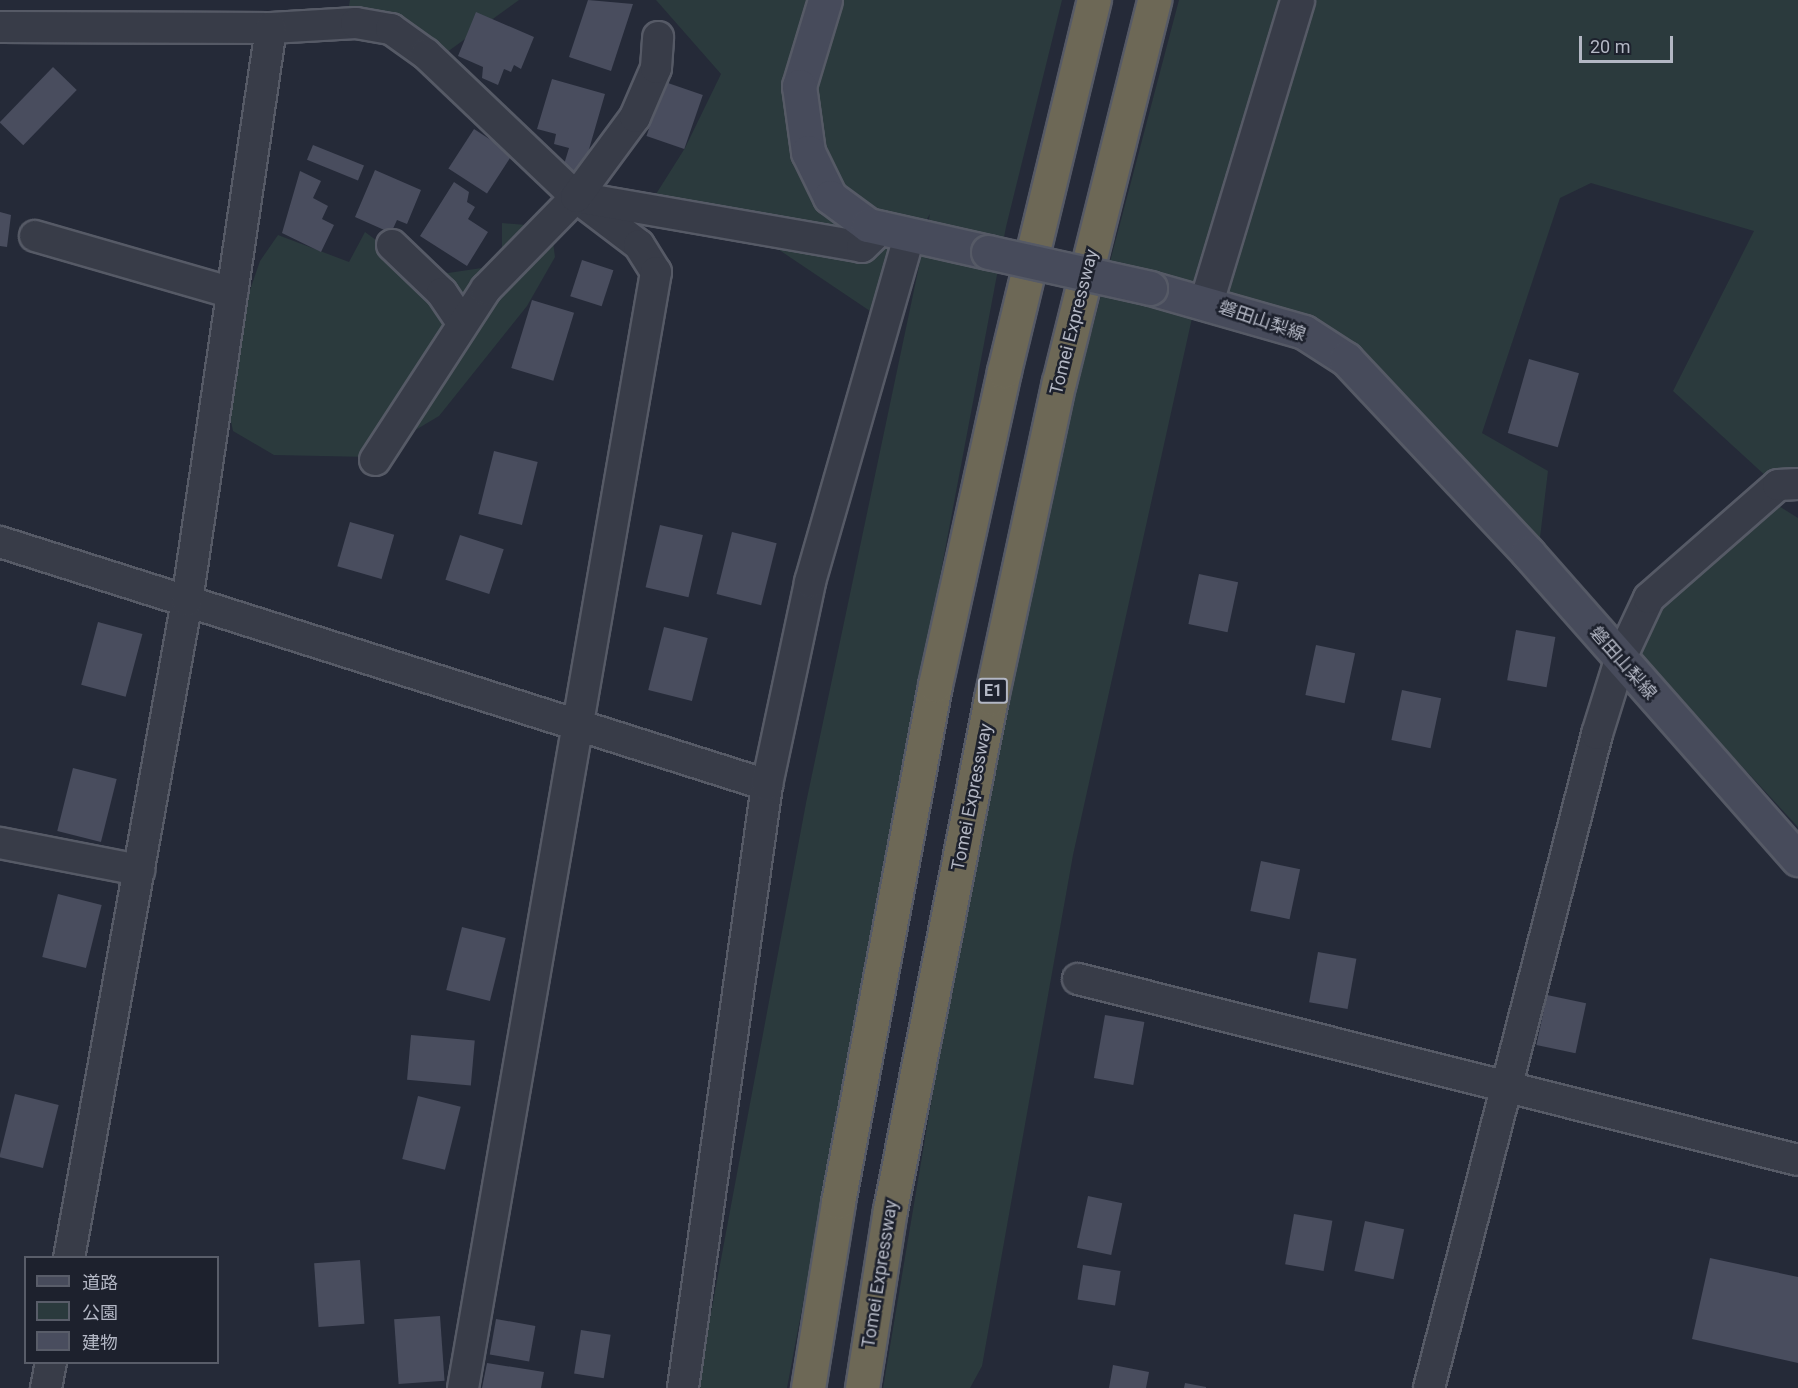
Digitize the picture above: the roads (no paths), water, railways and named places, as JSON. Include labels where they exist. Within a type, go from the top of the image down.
[{"type":"highway","points":[[808,1388],[838,1202],[935,685],[1004,371],[1094,0]]},
{"type":"highway","name":"Tomei Expressway","points":[[862,1388],[890,1210],[991,698],[1059,382],[1154,0]]},
{"type":"main road","name":"磐田山梨線","points":[[825,0],[799,86],[808,152],[830,197],[868,225],[1206,302],[1304,332],[1346,359],[1528,553],[1620,660],[1798,859]]},
{"type":"street","points":[[1206,302],[1297,0]]},
{"type":"street","points":[[0,27],[271,28],[356,23],[391,29],[426,54],[576,197],[639,245],[656,272],[580,726],[463,1388]]},
{"type":"street","points":[[69,1256],[188,601],[271,28]]},
{"type":"street","points":[[375,460],[486,289],[576,197],[635,117],[656,68],[658,37]]},
{"type":"street","points":[[576,197],[862,247],[896,231]]},
{"type":"street","points":[[683,1388],[767,785],[810,582],[896,231]]},
{"type":"street","points":[[35,236],[232,293]]},
{"type":"street","points":[[392,245],[442,293],[462,323]]},
{"type":"street","points":[[1429,1388],[1597,734],[1620,660],[1649,598],[1778,485],[1798,484]]},
{"type":"street","points":[[0,542],[767,785]]},
{"type":"street","points":[[0,843],[139,870]]},
{"type":"street","points":[[1078,979],[1507,1089],[1798,1160]]},
{"type":"street","points":[[46,1388],[51,1364]]}]
